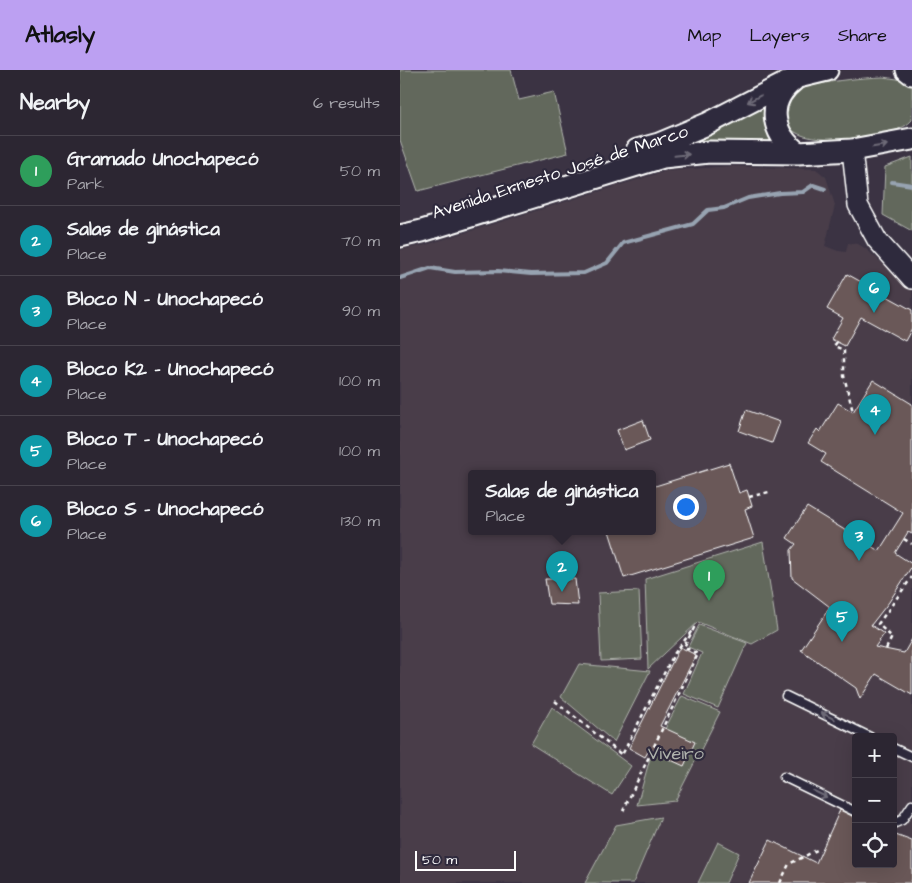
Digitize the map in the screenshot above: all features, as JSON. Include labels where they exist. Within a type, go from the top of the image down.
[{"type":"main road","name":"Avenida Ernesto José de Marco","points":[[400,221],[418,218],[659,144],[706,124],[798,77],[827,70]]},
{"type":"main road","points":[[907,70],[912,74]]},
{"type":"main road","points":[[798,77],[787,85],[780,96],[776,109],[776,122],[780,134],[788,145],[798,153]]},
{"type":"main road","name":"Avenida Ernesto José de Marco","points":[[400,236],[663,157],[709,152],[798,153],[852,150],[910,138]]},
{"type":"street","points":[[852,150],[858,205],[877,240],[912,279]]},
{"type":"lane","points":[[786,696],[862,733]]},
{"type":"lane","points":[[897,750],[912,757]]},
{"type":"lane","points":[[784,777],[852,810]]},
{"type":"lane","points":[[895,823],[902,820],[912,805]]},
{"type":"path","points":[[837,342],[834,346],[844,350],[844,376],[853,412]]},
{"type":"path","points":[[749,497],[768,492]]},
{"type":"path","points":[[904,539],[912,544]]},
{"type":"path","points":[[886,649],[892,637],[878,624],[912,577]]},
{"type":"path","points":[[555,701],[622,755],[674,654],[694,628],[684,647],[698,654],[623,811]]},
{"type":"path","points":[[780,883],[789,864],[818,850]]},
{"type":"shaded area","points":[[731,166],[816,169],[826,177],[835,205],[825,246],[846,252],[848,243],[858,244],[912,289],[912,883],[400,883],[400,250],[425,245],[666,171]]},
{"type":"green space","points":[[400,70],[511,70],[519,100],[554,92],[568,153],[418,191],[400,140]]},
{"type":"green space","points":[[883,77],[912,83],[912,120],[903,127],[873,136],[837,140],[805,136],[795,132],[789,126],[785,115],[785,103],[788,97],[796,90],[832,82]]},
{"type":"green space","points":[[759,105],[766,106],[773,136],[772,140],[765,144],[678,145]]},
{"type":"green space","points":[[912,157],[912,231],[883,215],[885,167]]},
{"type":"green space","points":[[763,542],[777,630],[752,644],[698,622],[648,669],[645,579]]},
{"type":"green space","points":[[639,591],[642,659],[601,661],[598,593]]},
{"type":"green space","name":"Viveiro","points":[[699,625],[747,643],[718,708],[684,694],[702,653],[688,647]]},
{"type":"green space","name":"Viveiro","points":[[579,664],[650,671],[614,742],[561,697]]},
{"type":"green space","name":"Viveiro","points":[[682,696],[720,712],[675,801],[637,805],[650,758]]},
{"type":"green space","name":"Viveiro","points":[[552,707],[631,766],[612,795],[531,744]]},
{"type":"green space","points":[[661,817],[633,883],[585,883],[616,825]]},
{"type":"green space","points":[[718,842],[739,853],[726,883],[698,883]]},
{"type":"building","points":[[847,274],[912,310],[912,328],[905,341],[861,317],[845,346],[831,339],[843,318],[827,309]]},
{"type":"building","points":[[873,380],[912,404],[912,534],[908,532],[895,553],[912,564],[912,566],[889,602],[871,625],[884,634],[875,647],[904,653],[912,639],[912,695],[876,674],[860,699],[856,688],[801,650],[830,607],[792,578],[791,550],[796,544],[787,538],[807,507],[879,551],[903,513],[821,462],[826,454],[808,443],[817,429],[820,432],[838,403],[853,412]]},
{"type":"building","points":[[746,410],[780,422],[772,443],[739,431]]},
{"type":"building","points":[[643,420],[650,440],[624,450],[617,430]]},
{"type":"building","points":[[729,463],[739,493],[747,490],[752,506],[745,509],[754,538],[624,578],[610,535],[656,535],[656,486]]},
{"type":"building","points":[[545,579],[575,579],[578,605],[549,604]]},
{"type":"building","points":[[680,647],[696,655],[660,726],[695,742],[684,766],[649,750],[645,757],[629,748]]},
{"type":"building","points":[[840,810],[852,816],[852,868],[897,868],[897,835],[912,841],[912,879],[910,883],[749,883],[770,840],[816,863]]},
{"type":"waterway","points":[[892,182],[912,185]]},
{"type":"waterway","points":[[400,278],[430,268],[455,272],[584,273],[607,263],[623,243],[693,224],[708,210],[724,208],[748,198],[780,193],[803,192],[813,185],[825,189]]},
{"type":"place","name":"Bloco S - Unochapecó","points":[[874,313]]},
{"type":"place","name":"Bloco K2 - Unochapecó","points":[[875,435]]},
{"type":"place","name":"Bloco N - Unochapecó","points":[[859,561]]},
{"type":"place","name":"Salas de ginástica","points":[[562,592]]},
{"type":"place","name":"Gramado Unochapecó","points":[[709,601]]},
{"type":"place","name":"Bloco T - Unochapecó","points":[[842,642]]}]
